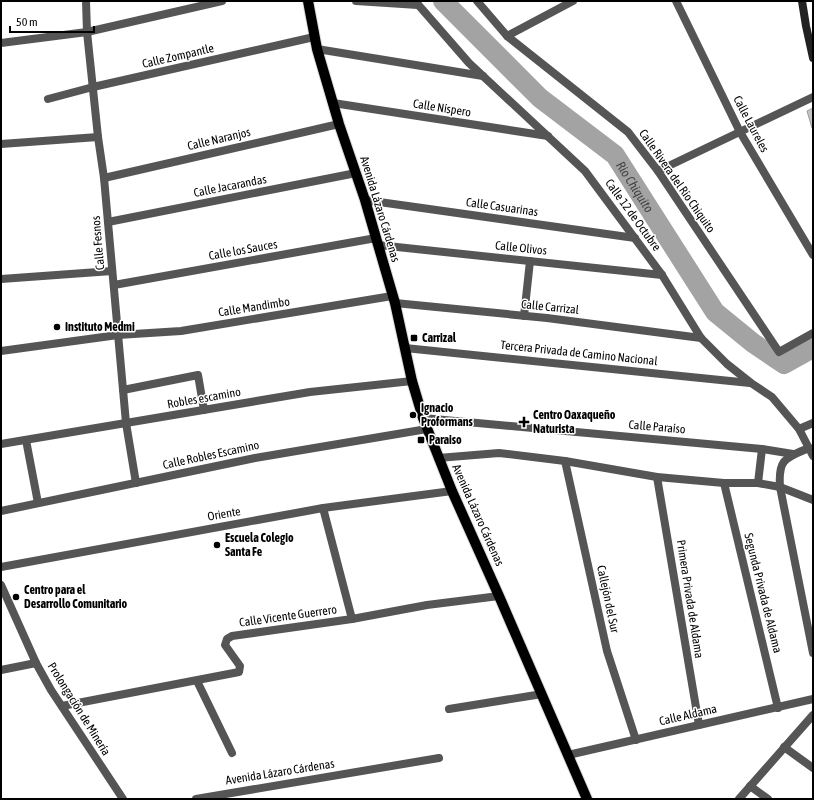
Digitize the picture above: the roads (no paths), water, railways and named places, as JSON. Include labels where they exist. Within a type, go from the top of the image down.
[{"type":"main road","name":"Avenida Lázaro Cárdenas","points":[[308,1],[317,49],[339,124],[365,200],[394,300],[412,381],[423,418],[452,491],[500,596],[587,799]]},
{"type":"main road","points":[[802,1],[813,58]]},
{"type":"street","name":"Calle Fesnos","points":[[86,1],[87,32],[98,137],[104,178],[126,423],[136,483]]},
{"type":"street","points":[[1,43],[87,32],[222,1]]},
{"type":"street","points":[[356,1],[416,3]]},
{"type":"street","name":"Calle Rivera del Río Chiquito","points":[[477,1],[507,36],[628,132],[658,171],[779,352],[813,333]]},
{"type":"street","points":[[507,36],[573,1]]},
{"type":"street","name":"Calle Laureles","points":[[676,1],[740,132],[813,255]]},
{"type":"street","name":"Calle 12 de Octubre","points":[[416,3],[469,63],[585,170],[662,275],[701,338],[727,364],[772,397],[799,429],[813,456]]},
{"type":"street","name":"Calle Zompantle","points":[[48,99],[93,87],[314,37]]},
{"type":"street","points":[[317,49],[483,76]]},
{"type":"street","points":[[658,171],[813,97]]},
{"type":"street","name":"Calle Níspero","points":[[333,103],[548,136]]},
{"type":"street","name":"Calle Naranjos","points":[[104,178],[339,124]]},
{"type":"street","points":[[1,144],[98,137]]},
{"type":"street","name":"Calle Jacarandas","points":[[108,222],[356,173]]},
{"type":"street","name":"Calle Casuarinas","points":[[365,200],[635,238]]},
{"type":"street","name":"Calle Olivos","points":[[377,241],[530,261],[662,275]]},
{"type":"street","name":"Calle los Sauces","points":[[114,285],[377,241]]},
{"type":"street","points":[[524,316],[530,261]]},
{"type":"street","points":[[1,279],[112,271]]},
{"type":"street","name":"Calle Carrizal","points":[[394,300],[701,338]]},
{"type":"street","name":"Calle Mandimbo","points":[[118,335],[181,331],[394,300]]},
{"type":"street","points":[[1,351],[118,335]]},
{"type":"street","name":"Tercera Privada de Camino Nacional","points":[[405,348],[751,383]]},
{"type":"street","points":[[123,390],[198,375],[204,410]]},
{"type":"street","name":"Robles escamino","points":[[1,444],[310,392],[412,381]]},
{"type":"street","name":"Calle Paraíso","points":[[423,418],[762,449],[793,454]]},
{"type":"street","points":[[799,429],[813,423]]},
{"type":"street","name":"Calle Robles Escamino","points":[[1,511],[256,458],[427,429]]},
{"type":"street","points":[[26,440],[38,503]]},
{"type":"street","points":[[808,448],[793,454],[785,460],[781,466],[779,474],[780,487],[813,653]]},
{"type":"street","points":[[758,483],[762,449]]},
{"type":"street","points":[[438,458],[499,453],[565,461],[657,477],[724,483],[758,483],[780,487],[813,500]]},
{"type":"street","name":"Callejón del Sur","points":[[565,461],[607,651],[636,740]]},
{"type":"street","name":"Primera Privada de Aldama","points":[[657,477],[699,725]]},
{"type":"street","name":"Segunda Privada de Aldama","points":[[724,483],[778,708]]},
{"type":"street","name":"Oriente","points":[[1,567],[323,508],[452,491]]},
{"type":"street","points":[[323,508],[352,620]]},
{"type":"street","name":"Prolongación de Minería","points":[[1,585],[36,663],[51,690],[123,799]]},
{"type":"street","name":"Calle Vicente Guerrero","points":[[62,706],[240,672],[240,666],[226,645],[227,639],[232,636],[352,620],[427,605],[500,596]]},
{"type":"street","points":[[1,670],[36,663]]},
{"type":"street","points":[[197,681],[232,753]]},
{"type":"street","points":[[449,709],[542,694]]},
{"type":"street","name":"Calle Aldama","points":[[568,755],[813,700]]},
{"type":"street","points":[[739,799],[813,715]]},
{"type":"street","points":[[784,747],[813,768]]},
{"type":"street","name":"Avenida Lázaro Cárdenas","points":[[196,799],[439,758]]},
{"type":"street","points":[[750,786],[768,799]]},
{"type":"waterway","name":"Rio Chiquito","points":[[443,1],[540,98],[615,155],[715,312],[753,343],[784,364],[813,348]]},
{"type":"place","name":"Instituto Medmi","points":[[57,327]]},
{"type":"place","name":"Carrizal","points":[[414,338]]},
{"type":"place","name":"Ignacio Proformans","points":[[413,415]]},
{"type":"place","name":"Centro Oaxaqueño Naturista","points":[[524,422]]},
{"type":"place","name":"Paraiso","points":[[421,440]]},
{"type":"place","name":"Escuela Colegio Santa Fe","points":[[217,545]]},
{"type":"place","name":"Centro para el Desarrollo Comunitario","points":[[16,597]]}]
